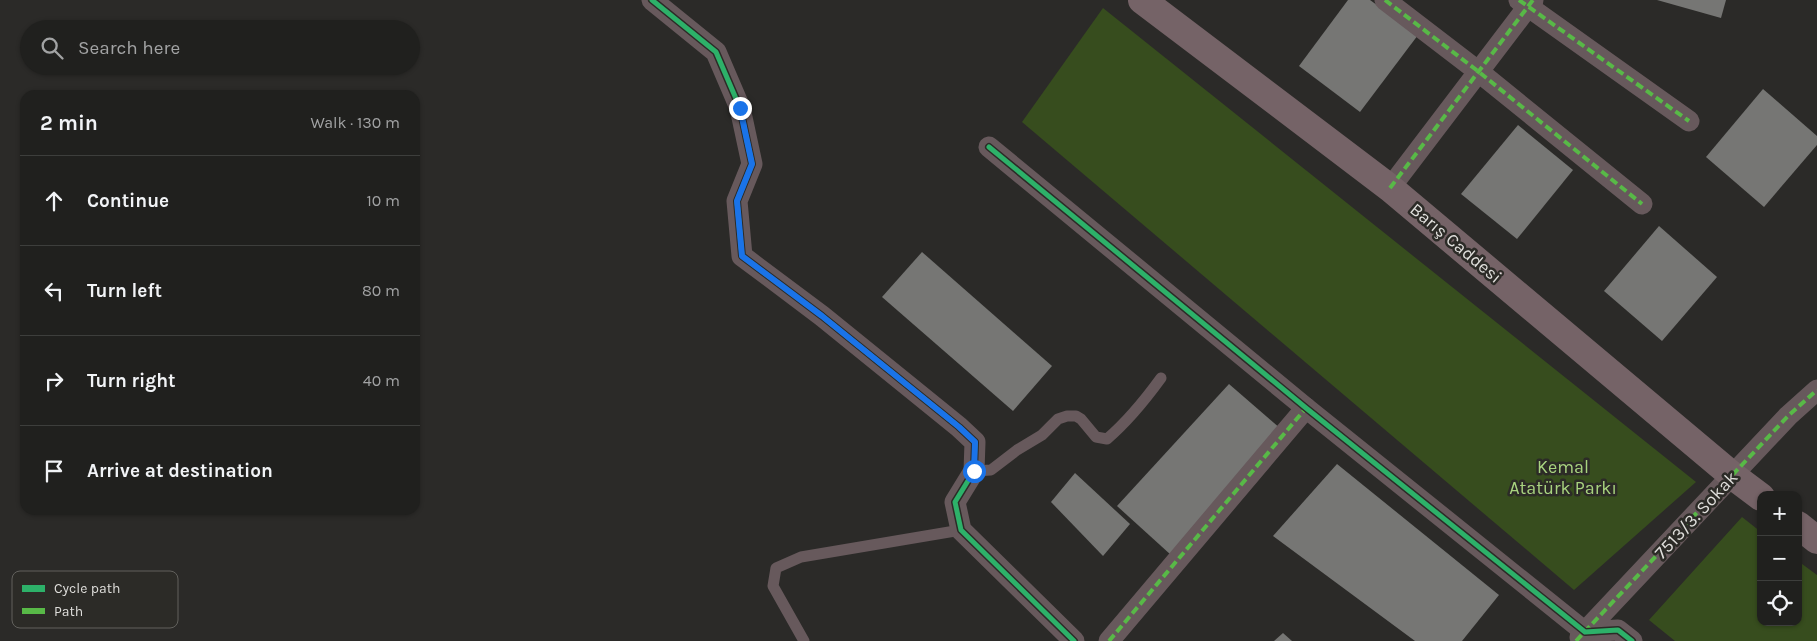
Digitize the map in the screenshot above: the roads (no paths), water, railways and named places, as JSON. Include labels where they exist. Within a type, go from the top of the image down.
[{"type":"street","points":[[652,0],[716,52],[740,108],[752,164],[737,201],[742,256],[822,316],[975,442],[974,471],[955,502],[961,530],[1074,641]]},
{"type":"street","name":"Barış Caddesi","points":[[1142,0],[1390,188],[1733,476],[1757,494]]},
{"type":"street","points":[[1385,0],[1479,72],[1642,204]]},
{"type":"street","points":[[1390,188],[1479,72],[1527,2],[1689,121]]},
{"type":"street","points":[[989,147],[1580,636],[1618,630],[1632,641]]},
{"type":"street","name":"7513/3. Sokak","points":[[1580,636],[1788,416],[1817,390]]},
{"type":"street","points":[[1109,641],[1306,408]]},
{"type":"street","points":[[1802,528],[1817,540]]},
{"type":"lane","points":[[974,471],[991,470],[1017,450],[1042,435],[1058,420],[1068,416],[1076,416],[1081,419],[1096,437],[1107,439],[1140,407],[1161,378]]},
{"type":"lane","points":[[804,641],[773,586],[776,568],[801,557],[961,530]]},
{"type":"park label","name":"Kemal Atatürk Parkı","points":[[1563,477]]}]
